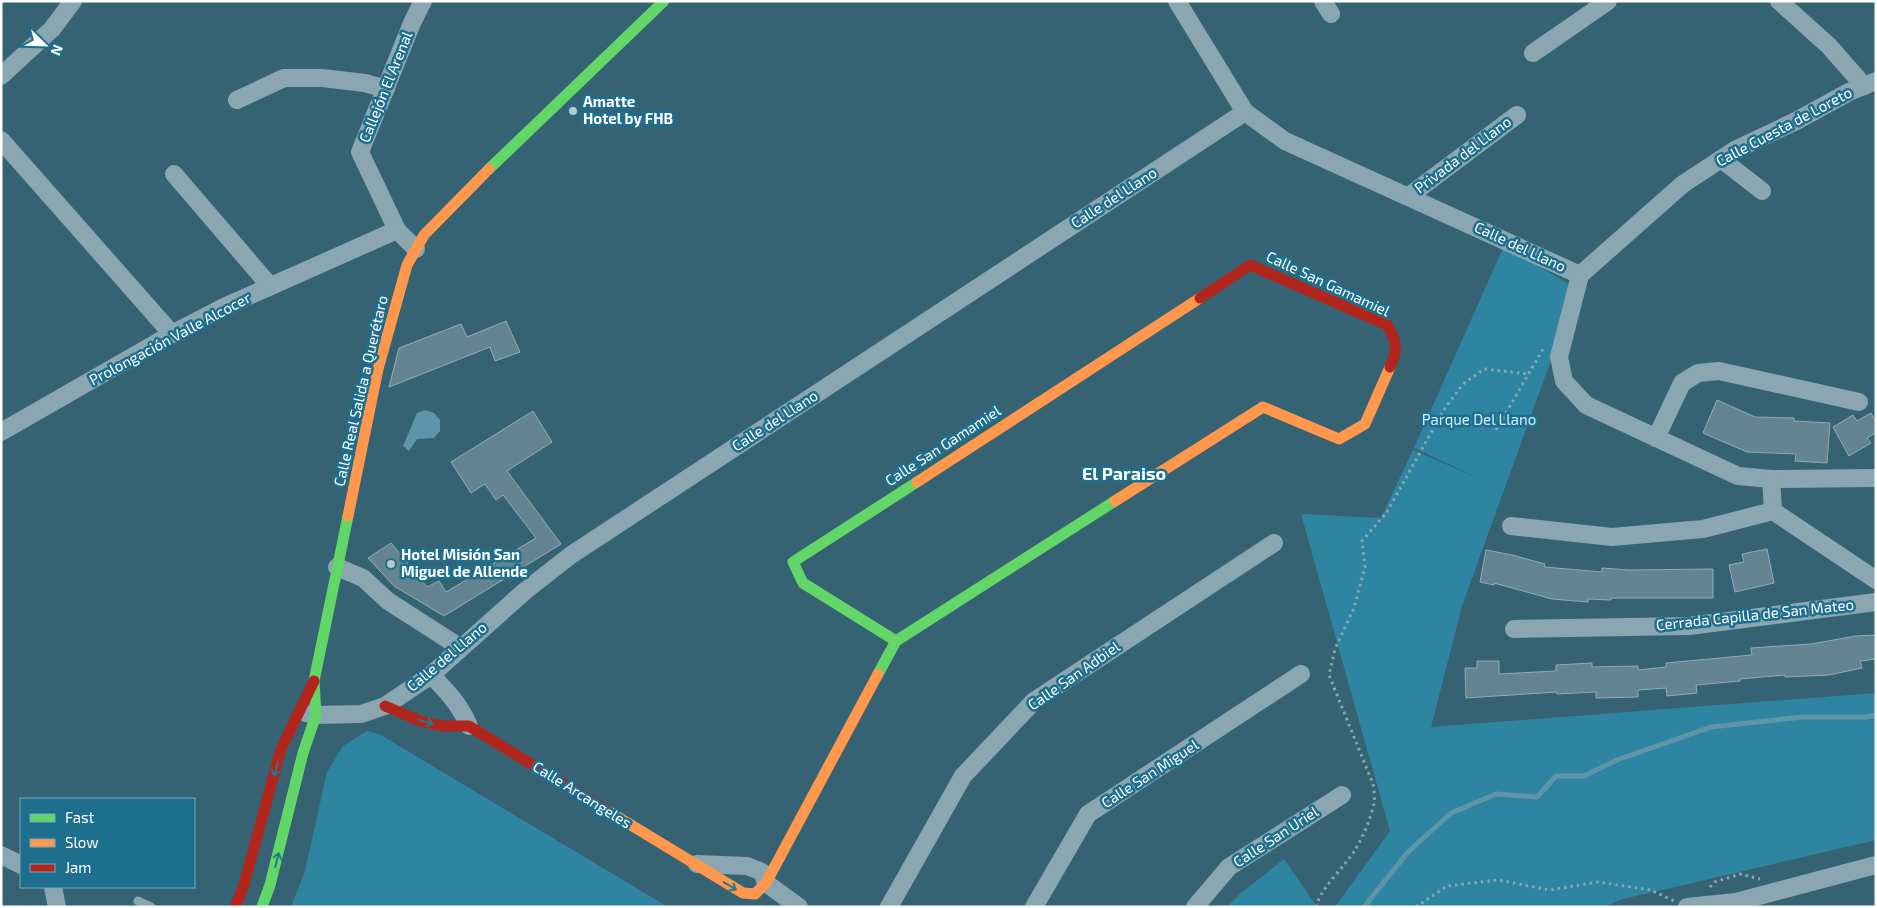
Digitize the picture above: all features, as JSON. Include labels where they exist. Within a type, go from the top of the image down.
[{"type":"street","points":[[1,76],[52,29],[73,1]]},
{"type":"street","name":"Callejón El Arenal","points":[[416,250],[398,230],[360,152],[412,23],[423,1]]},
{"type":"street","name":"Calle Real Salida a Querétaro","points":[[262,907],[270,885],[304,753],[316,715],[314,681],[337,567],[378,369],[407,265],[424,235],[456,200],[664,1]]},
{"type":"street","points":[[1177,1],[1246,112]]},
{"type":"street","points":[[1533,53],[1608,1]]},
{"type":"street","points":[[1778,1],[1870,84]]},
{"type":"street","points":[[238,100],[284,78],[322,78],[365,83],[386,88]]},
{"type":"street","name":"Calle Cuesta de Loreto","points":[[1580,275],[1683,184],[1735,150],[1870,84]]},
{"type":"street","name":"Calle del Llano","points":[[298,711],[316,715],[361,714],[385,706],[431,675],[525,591],[571,555],[1246,112],[1285,141],[1580,275],[1560,357],[1564,380],[1586,405],[1738,476],[1771,479],[1876,478]]},
{"type":"street","name":"Privada del Llano","points":[[1409,196],[1517,115]]},
{"type":"street","points":[[1,140],[172,334]]},
{"type":"street","points":[[1721,159],[1762,191]]},
{"type":"street","points":[[174,174],[270,286]]},
{"type":"street","name":"Prolongación Valle Alcocer","points":[[1,432],[172,334],[224,307],[398,230]]},
{"type":"street","name":"Calle San Gamamiel","points":[[766,883],[896,641],[1263,406],[1339,439],[1353,432],[1365,424],[1395,357],[1395,338],[1386,325],[1250,265],[793,562],[803,582],[896,641]]},
{"type":"street","points":[[1656,438],[1682,383],[1698,373],[1719,371],[1859,402]]},
{"type":"street","points":[[1771,479],[1773,511]]},
{"type":"street","points":[[1511,526],[1612,537],[1704,529],[1773,511],[1876,580]]},
{"type":"street","name":"Calle San Adbiel","points":[[889,907],[964,776],[1034,701],[1274,543]]},
{"type":"street","points":[[337,567],[363,578],[388,600],[461,648]]},
{"type":"street","name":"Cerrada Capilla de San Mateo","points":[[1514,629],[1689,626],[1876,602]]},
{"type":"street","name":"Calle San Miguel","points":[[1034,907],[1088,814],[1301,674]]},
{"type":"street","points":[[385,706],[420,721],[442,726],[469,726],[462,709],[431,675]]},
{"type":"street","name":"Calle Real Salida a Querétaro","points":[[235,907],[243,888],[282,749],[298,711],[314,681]]},
{"type":"street","name":"Calle Arcangeles","points":[[469,726],[743,894],[755,894],[766,883]]},
{"type":"street","name":"Calle San Uriel","points":[[1195,907],[1230,867],[1342,795]]},
{"type":"street","points":[[1,855],[20,864]]},
{"type":"street","name":"Calle Arcangeles","points":[[694,864],[753,867],[762,872],[766,883],[799,907]]},
{"type":"street","points":[[1688,907],[1736,902],[1876,865]]},
{"type":"street","points":[[53,888],[57,907]]},
{"type":"lane","points":[[138,901],[151,907]]},
{"type":"path","points":[[1496,430],[1546,342]]},
{"type":"path","points":[[1317,907],[1317,902],[1328,884],[1356,849],[1370,817],[1374,802],[1374,784],[1329,675],[1335,649],[1354,608],[1365,567],[1362,541],[1387,512],[1443,411],[1463,384],[1484,369],[1527,374]]},
{"type":"path","points":[[1708,888],[1715,882],[1740,874],[1766,880]]},
{"type":"path","points":[[1416,907],[1447,886],[1498,880],[1550,890],[1598,882],[1651,890],[1688,907]]},
{"type":"green space","name":"Parque Del Llano","points":[[1504,246],[1572,286],[1555,349],[1462,606],[1431,727],[1876,693],[1876,840],[1623,899],[1604,907],[1335,907],[1390,831],[1301,514],[1381,518],[1413,450],[1483,480],[1414,448]]},
{"type":"green space","points":[[367,731],[379,734],[668,907],[291,907],[305,871],[327,772],[343,746]]},
{"type":"green space","points":[[1284,859],[1317,907],[1227,907],[1240,894]]},
{"type":"shaded area","points":[[425,410],[434,413],[440,420],[440,431],[434,438],[417,439],[409,451],[403,446],[417,413]]},
{"type":"building","points":[[506,321],[520,352],[495,361],[490,347],[389,387],[399,348],[461,324],[467,337]]},
{"type":"building","points":[[1717,400],[1755,417],[1794,418],[1794,421],[1830,423],[1827,463],[1795,461],[1796,454],[1747,452],[1703,433]]},
{"type":"building","points":[[533,411],[552,442],[507,471],[561,544],[444,616],[394,586],[368,558],[391,543],[427,587],[439,581],[446,592],[536,538],[503,495],[496,500],[485,484],[471,493],[451,462]]},
{"type":"building","points":[[1871,413],[1876,422],[1876,433],[1867,438],[1871,443],[1849,456],[1833,427],[1853,415],[1857,421]]},
{"type":"building","points":[[1767,549],[1774,583],[1735,592],[1729,565],[1744,562],[1742,554]]},
{"type":"building","points":[[1486,550],[1545,564],[1544,567],[1602,572],[1602,568],[1629,570],[1713,569],[1713,598],[1611,598],[1611,600],[1588,599],[1588,602],[1552,599],[1494,583],[1494,585],[1480,582]]},
{"type":"building","points":[[1876,635],[1876,659],[1860,661],[1862,668],[1829,675],[1785,677],[1785,675],[1740,679],[1740,681],[1696,685],[1697,693],[1667,696],[1666,688],[1638,690],[1638,697],[1596,698],[1596,692],[1557,694],[1557,692],[1466,698],[1465,668],[1477,668],[1477,661],[1499,661],[1499,674],[1556,671],[1556,665],[1592,663],[1592,667],[1638,666],[1638,670],[1666,667],[1666,663],[1752,655],[1751,648],[1811,644],[1856,636]]},
{"type":"waterway","points":[[1364,907],[1408,852],[1451,813],[1496,794],[1537,797],[1556,776],[1584,776],[1617,760],[1711,727],[1802,717],[1867,717],[1876,715]]},
{"type":"traffic: fast","points":[[489,169],[664,1]]},
{"type":"traffic: fast","points":[[896,641],[803,583],[793,562],[917,482]]},
{"type":"traffic: fast","points":[[878,674],[896,641],[1115,501]]},
{"type":"traffic: fast","points":[[262,907],[270,885],[303,753],[316,715],[314,681],[348,516]]},
{"type":"traffic: slow","points":[[348,516],[378,369],[407,265],[424,235],[489,169]]},
{"type":"traffic: slow","points":[[917,482],[1200,298]]},
{"type":"traffic: slow","points":[[1115,501],[1263,407],[1339,439],[1365,424],[1390,367]]},
{"type":"traffic: slow","points":[[608,811],[743,893],[755,894],[766,883],[878,674]]},
{"type":"traffic: jam","points":[[1200,298],[1250,265],[1387,325],[1393,336],[1395,346],[1390,367]]},
{"type":"traffic: jam","points":[[235,907],[243,888],[281,749],[314,681]]},
{"type":"traffic: jam","points":[[385,706],[420,721],[442,726],[469,726],[608,811]]},
{"type":"place","name":"Amatte Hotel by FHB","points":[[573,111]]},
{"type":"place","name":"Hotel Misión San Miguel de Allende","points":[[391,564]]},
{"type":"district","name":"El Paraiso","points":[[1124,474]]}]
